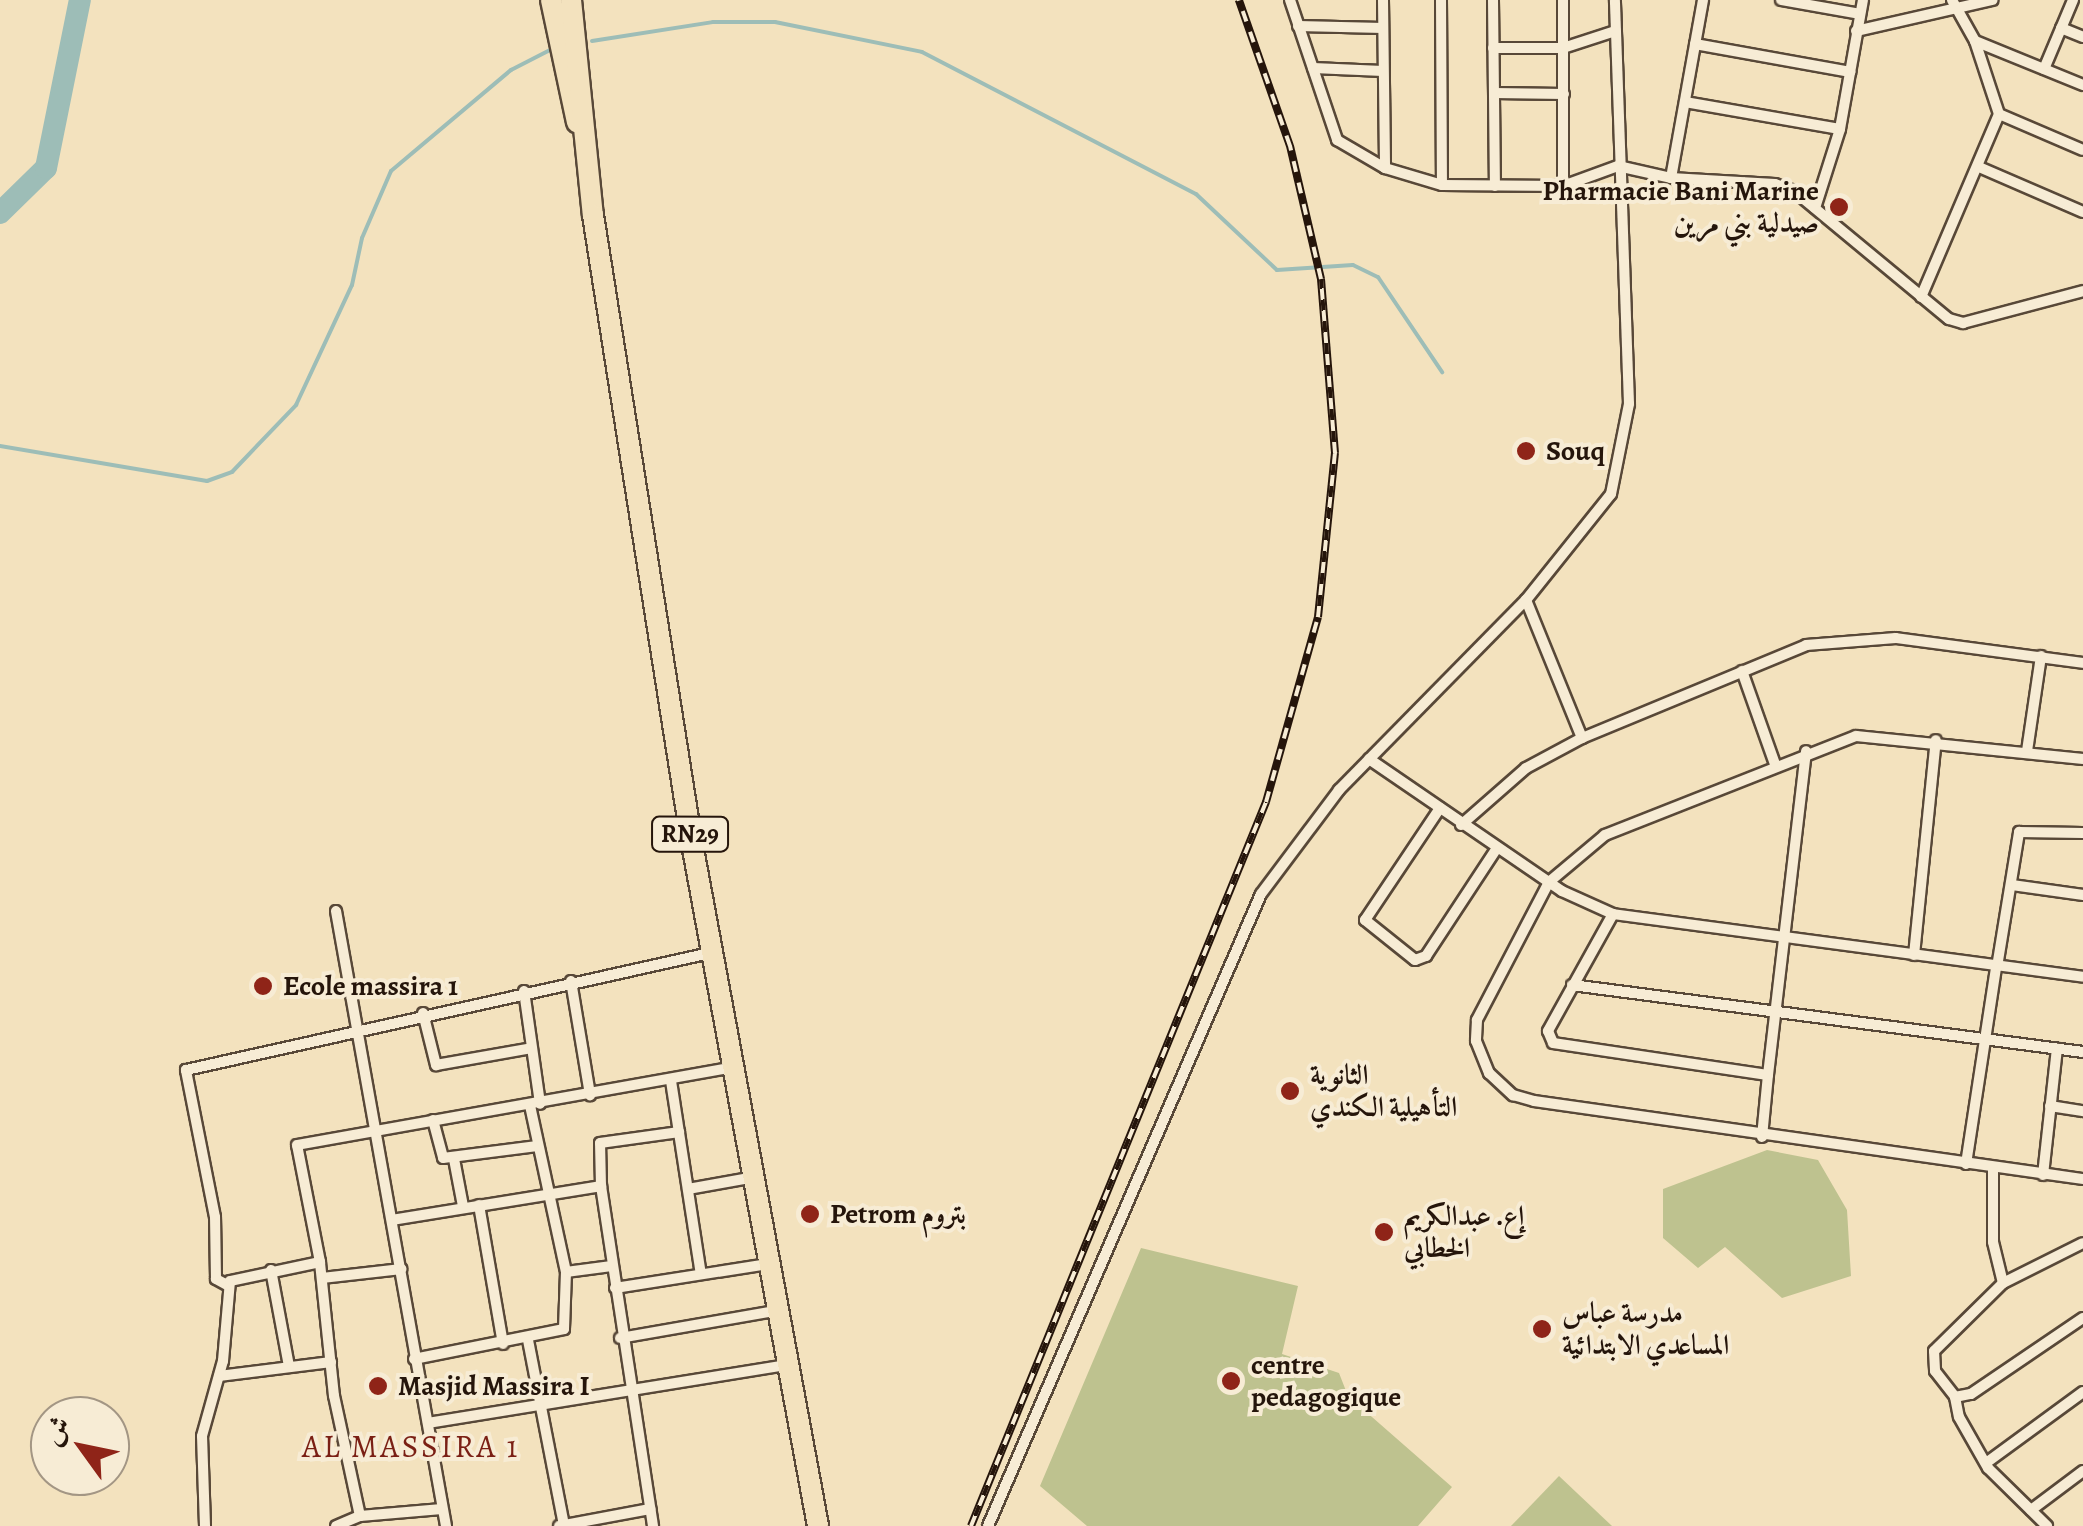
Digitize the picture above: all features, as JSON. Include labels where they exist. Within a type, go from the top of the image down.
[{"type":"highway","name":"RN29","points":[[551,0],[562,76],[583,138]]},
{"type":"highway","name":"RN29","points":[[571,0],[583,138],[710,953],[818,1526]]},
{"type":"street","points":[[1290,0],[1337,140],[1385,168],[1442,184],[1564,186],[1618,166],[1671,178],[1775,184],[1815,208],[1948,320],[1974,323],[2083,291]]},
{"type":"street","points":[[1383,0],[1385,168]]},
{"type":"street","points":[[1440,0],[1442,184]]},
{"type":"street","points":[[1493,0],[1495,186]]},
{"type":"street","points":[[1563,0],[1564,186]]},
{"type":"street","points":[[988,1526],[1261,894],[1298,838],[1526,600],[1594,521],[1622,466],[1629,404],[1615,0]]},
{"type":"street","points":[[1671,178],[1703,0]]},
{"type":"street","points":[[1780,0],[1860,14]]},
{"type":"street","points":[[1815,208],[1840,129],[1862,0]]},
{"type":"street","points":[[1922,297],[1999,114],[1975,41],[1952,0]]},
{"type":"street","points":[[1856,31],[1958,12],[1994,0]]},
{"type":"street","points":[[2044,70],[2073,0]]},
{"type":"street","points":[[1298,26],[1383,28]]},
{"type":"street","points":[[2061,28],[2083,38]]},
{"type":"street","points":[[1493,48],[1563,48],[1615,31]]},
{"type":"street","points":[[1975,41],[2083,85]]},
{"type":"street","points":[[1694,44],[1850,72]]},
{"type":"street","points":[[1312,68],[1383,71]]},
{"type":"street","points":[[1494,94],[1564,94]]},
{"type":"street","points":[[1685,102],[1840,129]]},
{"type":"street","points":[[1999,114],[2083,150]]},
{"type":"street","points":[[1979,167],[2083,212]]},
{"type":"street","points":[[1526,600],[1582,738]]},
{"type":"street","points":[[1461,825],[1526,768],[1582,738],[1742,672],[1840,638],[2083,663]]},
{"type":"street","points":[[2028,751],[2041,656]]},
{"type":"street","points":[[1742,672],[1775,764]]},
{"type":"street","points":[[2083,758],[1936,740],[1856,736],[1806,751],[1605,835],[1549,882],[1478,1020],[1476,1040],[1489,1074],[1513,1094],[1534,1102],[2083,1179]]},
{"type":"street","points":[[1914,955],[1936,740]]},
{"type":"street","points":[[1762,1137],[1778,1010],[1781,939],[1806,751]]},
{"type":"street","points":[[1369,760],[1549,882],[1613,914],[2083,977]]},
{"type":"street","points":[[1440,808],[1365,920],[1415,960],[1426,956],[1498,848]]},
{"type":"street","points":[[1966,1164],[2018,832],[2083,833]]},
{"type":"street","points":[[2012,886],[2083,895]]},
{"type":"street","points":[[336,911],[446,1526]]},
{"type":"street","points":[[1613,914],[1548,1032],[1553,1043],[1768,1076]]},
{"type":"street","points":[[229,1286],[216,1278],[215,1217],[186,1070],[320,1043],[358,1026],[710,953]]},
{"type":"street","points":[[571,981],[590,1095]]},
{"type":"street","points":[[1572,986],[2083,1052]]},
{"type":"street","points":[[414,1359],[528,1340],[564,1329],[566,1272],[536,1146],[532,1048],[524,991]]},
{"type":"street","points":[[423,1012],[436,1066],[532,1048]]},
{"type":"street","points":[[2043,1175],[2057,1049]]},
{"type":"street","points":[[360,1516],[331,1362],[320,1262],[294,1148],[304,1140],[535,1105],[734,1067]]},
{"type":"street","points":[[671,1081],[701,1274]]},
{"type":"street","points":[[2050,1106],[2083,1111]]},
{"type":"street","points":[[433,1120],[441,1157],[454,1159],[536,1146]]},
{"type":"street","points":[[653,1526],[620,1338],[601,1186],[600,1143],[679,1132]]},
{"type":"street","points":[[454,1159],[464,1206]]},
{"type":"street","points":[[1993,1169],[1993,1242],[2004,1282]]},
{"type":"street","points":[[688,1189],[754,1177]]},
{"type":"street","points":[[392,1220],[601,1186]]},
{"type":"street","points":[[478,1205],[503,1344]]},
{"type":"street","points":[[2047,1526],[1986,1464],[1959,1417],[1956,1397],[1932,1356],[2004,1282],[2083,1243]]},
{"type":"street","points":[[205,1526],[202,1447],[219,1376],[229,1286],[236,1276],[320,1262]]},
{"type":"street","points":[[615,1288],[768,1264]]},
{"type":"street","points":[[566,1272],[612,1266]]},
{"type":"street","points":[[322,1278],[401,1269]]},
{"type":"street","points":[[271,1270],[289,1366]]},
{"type":"street","points":[[620,1338],[776,1311]]},
{"type":"street","points":[[1956,1397],[1977,1391],[2083,1318]]},
{"type":"street","points":[[528,1340],[561,1525],[650,1508]]},
{"type":"street","points":[[219,1376],[331,1362]]},
{"type":"street","points":[[428,1423],[785,1365]]},
{"type":"street","points":[[1986,1464],[2083,1392]]},
{"type":"street","points":[[2031,1510],[2083,1472]]},
{"type":"street","points":[[336,1526],[360,1516],[442,1508]]},
{"type":"green space","points":[[1767,1150],[1818,1160],[1847,1210],[1851,1276],[1782,1298],[1725,1247],[1698,1268],[1663,1238],[1663,1189]]},
{"type":"green space","points":[[1141,1248],[1298,1286],[1282,1354],[1339,1373],[1348,1396],[1452,1487],[1418,1526],[1087,1526],[1040,1486]]},
{"type":"green space","points":[[1559,1476],[1612,1526],[1511,1526]]},
{"type":"waterway","points":[[0,213],[46,168],[80,0]]},
{"type":"waterway","points":[[592,41],[713,22],[775,22],[922,52],[1196,194],[1277,270],[1353,265],[1378,277],[1442,372]]},
{"type":"waterway","points":[[0,446],[207,481],[232,472],[296,405],[352,285],[362,238],[391,171],[511,70],[552,49]]},
{"type":"railway","points":[[971,1526],[1266,802],[1318,617],[1335,453],[1321,279],[1290,146],[1239,0]]},
{"type":"place","name":"Pharmacie Bani Marine صيدلية بني مرين","points":[[1839,207]]},
{"type":"place","name":"Souq","points":[[1526,451]]},
{"type":"place","name":"Ecole massira 1","points":[[263,986]]},
{"type":"place","name":"الثانوية التأهيلية الكندي","points":[[1290,1091]]},
{"type":"place","name":"Petrom بتروم","points":[[810,1214]]},
{"type":"place","name":"إع. عبدالكريم الخطابي","points":[[1384,1232]]},
{"type":"place","name":"مدرسة عباس المساعدي الابتدائية","points":[[1542,1329]]},
{"type":"place","name":"centre pedagogique","points":[[1231,1381]]},
{"type":"place","name":"Masjid Massira I","points":[[378,1386]]},
{"type":"district","name":"AL MASSIRA 1","points":[[411,1446]]}]
